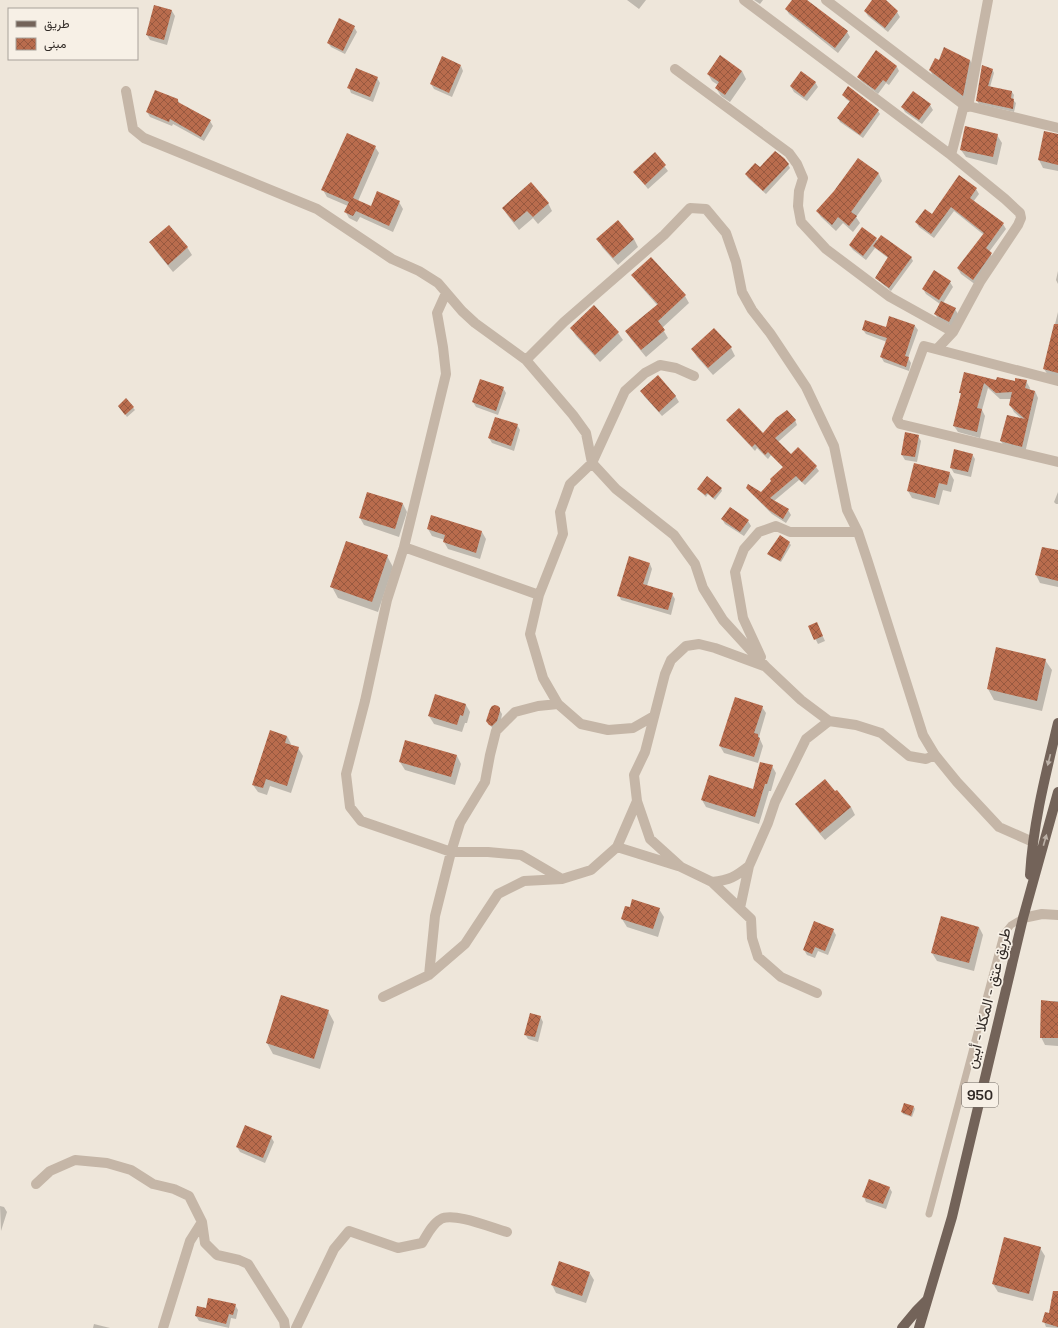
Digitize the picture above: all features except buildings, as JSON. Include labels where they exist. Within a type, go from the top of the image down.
[{"type":"main road","name":"طريق عتق - المكلا - أبين","points":[[1030,891],[1033,842],[1042,788],[1058,723]]},
{"type":"main road","name":"طريق عتق - المكلا - أبين","points":[[919,1328],[952,1217],[1023,918],[1058,792]]},
{"type":"main road","name":"طريق عتق - المكلا - أبين","points":[[902,1328],[928,1299]]},
{"type":"street","points":[[744,0],[951,155],[1020,213],[1021,218],[980,282],[953,332],[937,349]]},
{"type":"street","points":[[826,0],[966,106],[1058,128]]},
{"type":"street","points":[[951,155],[966,106],[988,0]]},
{"type":"street","points":[[675,69],[789,153],[797,164],[803,178],[799,191],[798,206],[801,222],[826,249],[890,297],[953,332]]},
{"type":"street","points":[[126,91],[133,129],[144,138],[317,209],[392,259],[419,271],[438,283],[475,323],[526,360],[573,415],[586,433],[592,463],[616,489],[674,535],[695,564],[703,588],[723,620],[766,667],[800,700],[829,721],[856,726],[881,734],[909,756],[926,759],[935,755]]},
{"type":"street","points":[[526,360],[564,322],[664,235],[690,208],[706,209],[726,233],[736,262],[742,292],[752,310],[770,333],[806,387],[834,446],[847,510],[858,532],[923,736],[935,755],[957,782],[999,827],[1033,842]]},
{"type":"street","points":[[446,293],[437,313],[446,374],[404,547],[387,600],[346,774],[350,807],[361,821],[452,852],[488,852],[521,855],[562,879]]},
{"type":"street","points":[[1058,381],[924,346],[897,419],[900,424],[1058,462]]},
{"type":"street","points":[[654,716],[633,728],[608,730],[580,724],[558,704],[543,678],[530,634],[539,595],[563,534],[560,512],[570,484],[592,463],[625,391],[645,373],[660,366],[676,368],[694,376]]},
{"type":"street","points":[[766,667],[743,618],[735,572],[744,549],[759,532],[776,526],[790,532],[858,532]]},
{"type":"street","points":[[404,547],[539,595]]},
{"type":"street","points":[[681,867],[650,839],[637,801],[634,775],[645,752],[665,674],[671,660],[686,646],[699,644],[715,648],[766,667]]},
{"type":"street","points":[[429,975],[435,916],[452,852],[460,823],[485,782],[496,731],[515,712],[538,706],[558,704]]},
{"type":"street","points":[[740,908],[749,866],[768,823],[774,802],[806,739],[829,721]]},
{"type":"street","points":[[383,997],[429,975],[465,944],[498,894],[524,881],[562,879],[591,870],[617,847],[637,801]]},
{"type":"street","points":[[617,847],[681,867],[712,882],[751,919],[752,938],[758,957],[781,977],[817,993]]},
{"type":"street","points":[[712,882],[726,880],[738,875],[749,866]]},
{"type":"street","points":[[1023,918],[1042,914],[1058,915]]},
{"type":"street","points":[[36,1184],[50,1171],[75,1160],[107,1163],[131,1170],[153,1184],[174,1189],[189,1196],[202,1222],[205,1243],[217,1255],[239,1260],[248,1264],[284,1321],[285,1328]]},
{"type":"street","points":[[296,1328],[334,1249],[349,1231],[398,1248],[422,1244],[429,1231],[441,1219],[455,1216],[507,1232]]},
{"type":"street","points":[[163,1328],[190,1241],[202,1222]]},
{"type":"lane","points":[[929,1214],[1003,935],[1011,925],[1023,918]]}]
